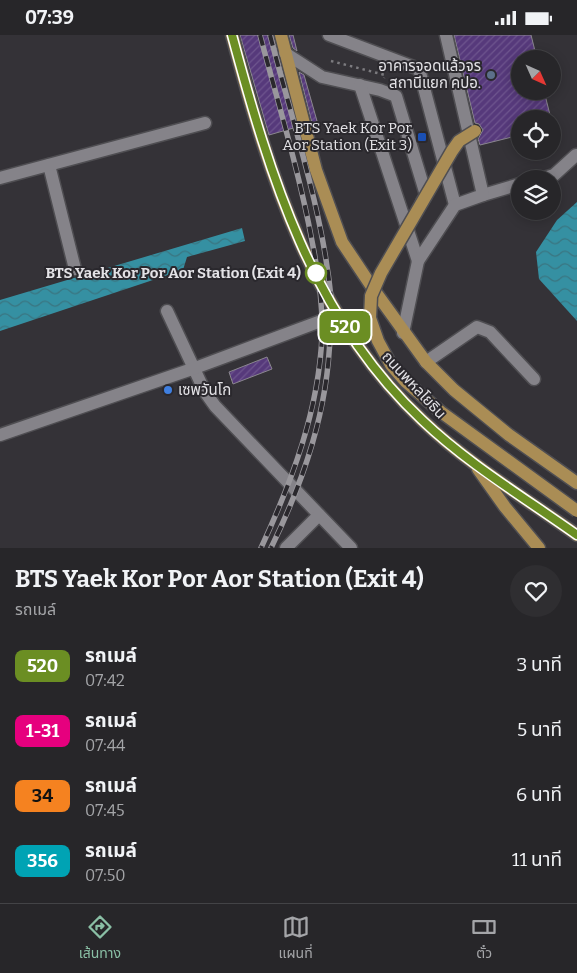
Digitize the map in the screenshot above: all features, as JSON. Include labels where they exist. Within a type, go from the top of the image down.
[{"type":"main road","name":"ถนนพหลโยธิน","points":[[232,35],[263,147],[282,202],[296,236],[337,315],[361,351],[391,388],[422,420],[472,460],[577,535]]},
{"type":"main road","name":"ถนนพหลโยธิน","points":[[281,35],[316,170],[342,242],[403,333],[426,362],[481,413],[577,483]]},
{"type":"main road","points":[[475,131],[459,141],[452,151],[381,273],[371,295],[370,318],[378,341],[391,365],[406,382],[476,439],[577,511]]},
{"type":"main road","points":[[472,460],[505,507],[539,548]]},
{"type":"street","points":[[329,35],[419,69],[455,205]]},
{"type":"street","points":[[446,35],[483,195]]},
{"type":"street","points":[[285,53],[322,77],[360,85],[396,96],[426,195],[405,226]]},
{"type":"street","points":[[360,85],[418,261]]},
{"type":"street","points":[[0,178],[205,123]]},
{"type":"street","points":[[560,170],[576,155]]},
{"type":"street","points":[[49,165],[75,269]]},
{"type":"street","points":[[403,333],[418,261],[455,205],[511,187]]},
{"type":"street","points":[[167,311],[205,392],[215,406],[351,548]]},
{"type":"street","points":[[0,435],[195,368],[337,315]]},
{"type":"street","points":[[426,362],[477,327],[490,332],[534,379]]},
{"type":"street","points":[[286,548],[319,515]]},
{"type":"path","points":[[331,61],[381,75]]},
{"type":"water","points":[[577,202],[577,321],[539,279],[536,252],[557,220],[561,220],[561,216]]},
{"type":"water","points":[[242,228],[245,241],[187,257],[183,270],[0,331],[0,300]]},
{"type":"building","points":[[240,35],[273,35],[297,127],[269,135]]},
{"type":"building","points":[[289,35],[293,35],[297,51],[293,48]]},
{"type":"building","name":"อาคารจอดแล้วจร สถานีแยก คปอ.","points":[[454,35],[531,35],[535,50],[511,50],[511,100],[546,100],[549,110],[511,110],[511,137],[480,145],[478,139],[483,130],[479,124],[475,123]]},
{"type":"building","points":[[299,72],[304,75],[317,121],[312,123]]},
{"type":"building","points":[[267,357],[272,369],[233,384],[229,372]]},
{"type":"railway","points":[[260,35],[295,163],[307,215],[318,275],[322,323],[320,363],[310,418],[293,471],[261,548]]},
{"type":"railway","points":[[270,35],[314,198],[327,264],[331,297],[328,363],[319,417],[304,470],[271,548]]},
{"type":"bus line","name":"520","points":[[232,35],[263,147],[282,202],[296,236],[337,315],[361,351],[391,388],[422,420],[456,449],[577,535]]},
{"type":"place","name":"อาคารจอดแล้วจร สถานีแยก คปอ.","points":[[491,75]]},
{"type":"place","name":"BTS Yaek Kor Por Aor Station (Exit 3)","points":[[422,137]]},
{"type":"place","name":"BTS Yaek Kor Por Aor Station (Exit 4)","points":[[316,273]]},
{"type":"place","name":"เซพวันโก","points":[[168,390]]}]
